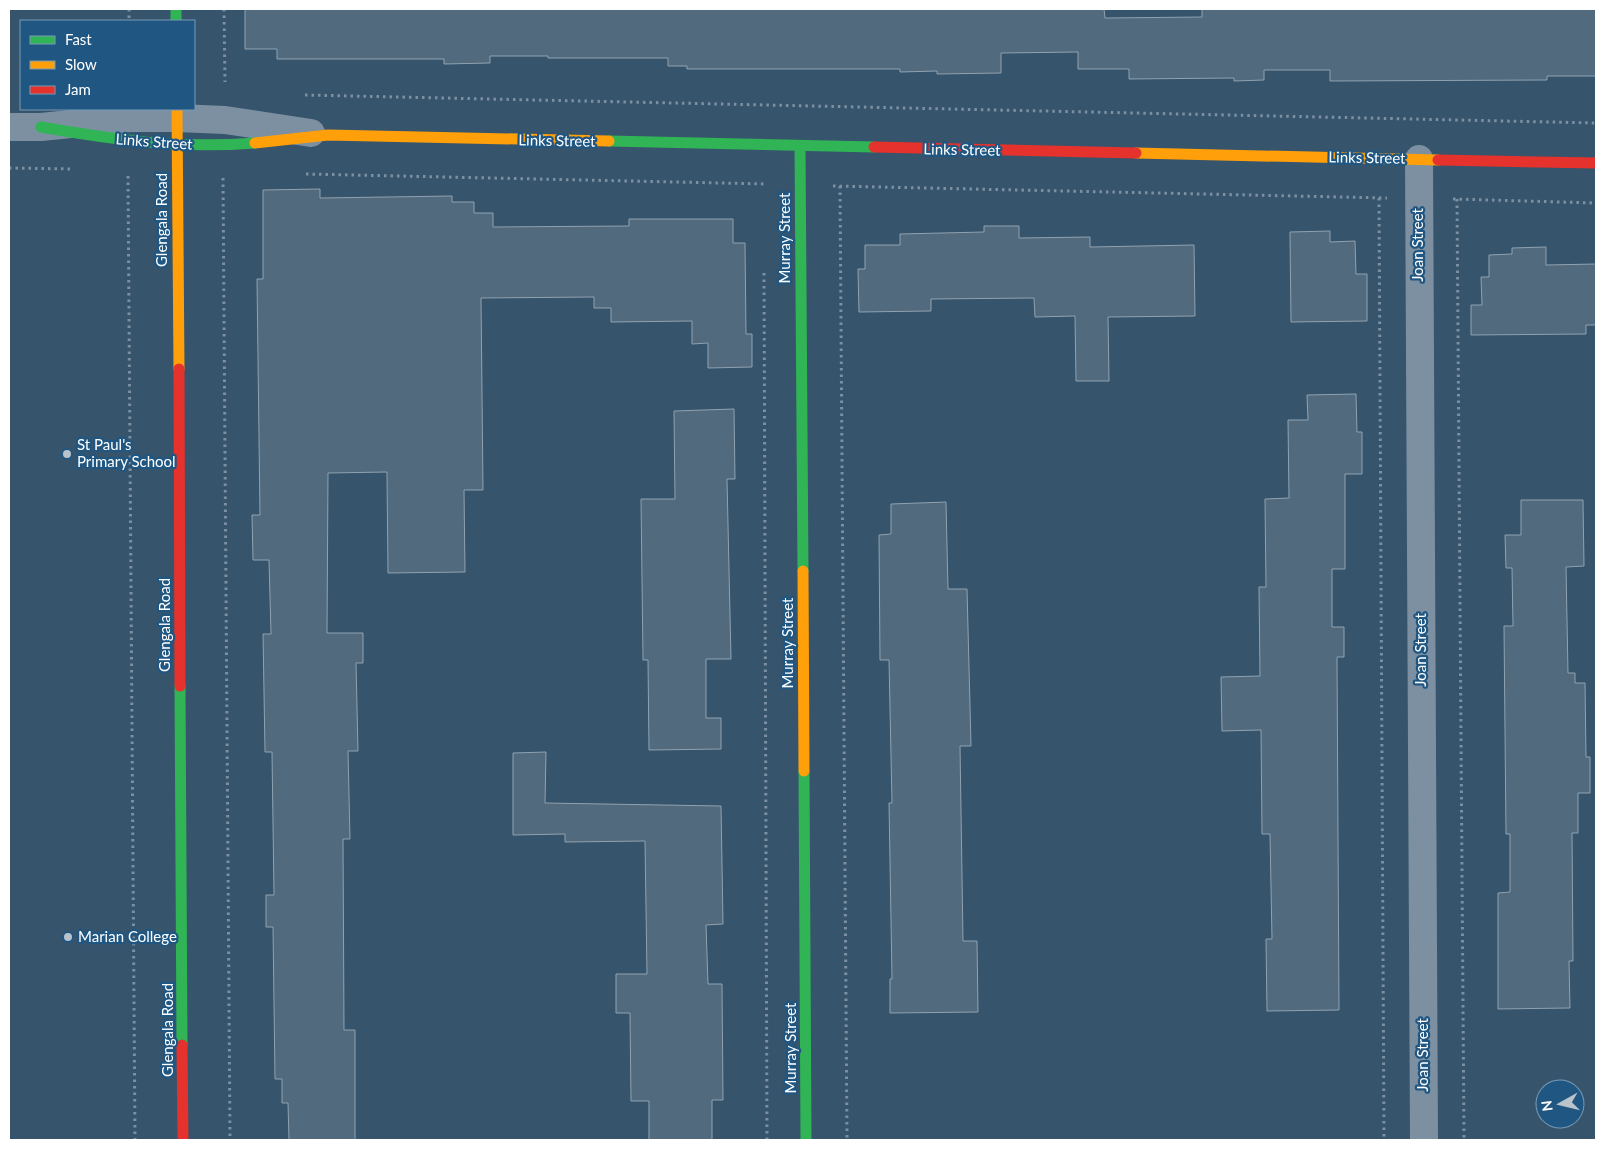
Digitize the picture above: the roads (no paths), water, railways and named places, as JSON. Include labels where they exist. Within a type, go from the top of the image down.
[{"type":"street","name":"Links Street","points":[[41,128],[177,114],[328,136]]},
{"type":"street","name":"Glengala Road","points":[[177,114],[184,1140]]},
{"type":"street","name":"Links Street","points":[[9,127],[41,128],[129,142],[177,146],[224,146],[328,136],[1596,163]]},
{"type":"street","name":"Murray Street","points":[[800,146],[806,1140]]},
{"type":"street","name":"Joan Street","points":[[1419,159],[1424,1140]]},
{"type":"place","name":"St Paul's Primary School","points":[[67,454]]},
{"type":"place","name":"Marian College","points":[[68,937]]}]
